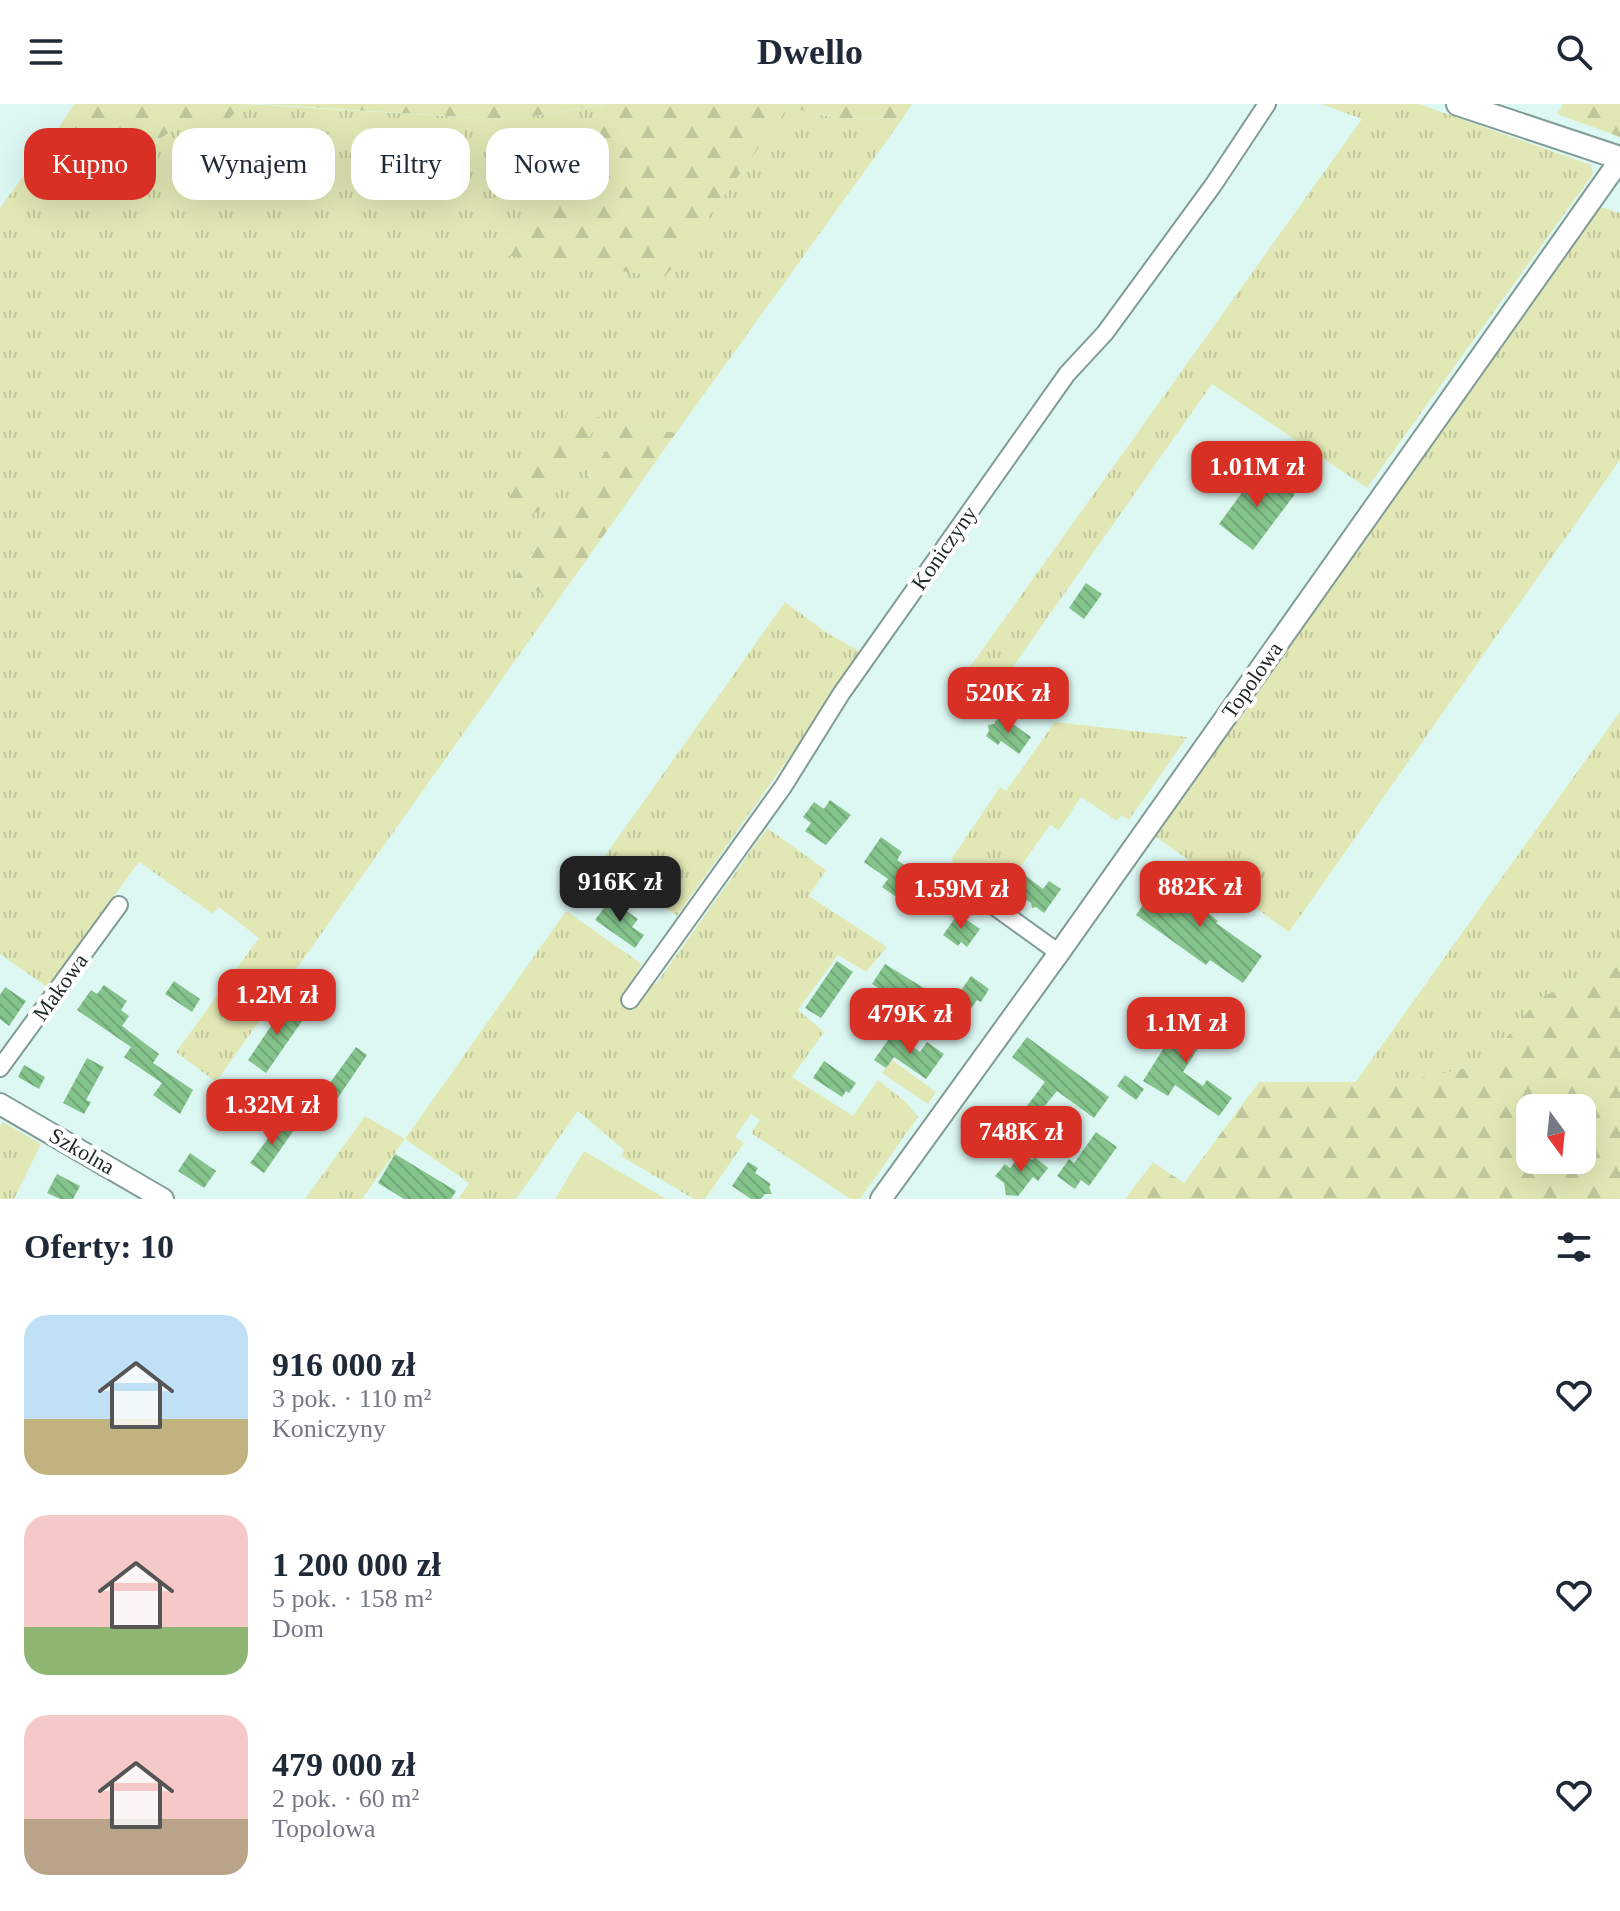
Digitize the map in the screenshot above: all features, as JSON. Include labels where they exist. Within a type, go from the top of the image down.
[{"type":"main road","points":[[1458,104],[1620,159]]},
{"type":"street","name":"Koniczyny","points":[[630,1000],[783,787],[841,694],[1067,374],[1105,333],[1214,184],[1267,104]]},
{"type":"street","name":"Topolowa","points":[[881,1199],[1059,953],[1620,159]]},
{"type":"street","points":[[955,878],[1059,953]]},
{"type":"street","name":"Makowa","points":[[0,1068],[119,905]]},
{"type":"street","name":"Szkolna","points":[[0,1104],[163,1199]]},
{"type":"green space","points":[[74,104],[245,104],[218,125],[172,128],[156,140],[156,128],[58,128]]},
{"type":"green space","points":[[245,104],[511,120],[605,104],[588,128],[486,128],[486,200],[537,200],[499,253],[664,277],[788,107],[839,119],[903,118],[676,433],[625,425],[515,577],[556,603],[216,1082],[176,1052],[259,938],[219,907],[213,914],[139,862],[47,987],[0,954],[0,208],[24,175],[24,200],[156,200],[156,141],[172,130],[172,200],[335,200],[335,128],[176,128],[220,124]]},
{"type":"green space","points":[[259,104],[603,104],[511,120]]},
{"type":"green space","points":[[605,104],[912,104],[903,118],[839,119],[788,107],[665,277],[498,254],[537,200],[609,200],[609,128],[588,128]]},
{"type":"green space","points":[[1321,104],[1419,104],[1591,165],[1593,174],[1367,488],[1212,384],[988,702],[947,699],[1362,119]]},
{"type":"green space","points":[[1563,104],[1620,104],[1620,137],[1557,114]]},
{"type":"green space","points":[[1598,206],[1620,213],[1620,460],[1289,932],[1152,834]]},
{"type":"green space","points":[[571,409],[601,418],[548,506],[535,513],[521,512],[509,497]]},
{"type":"green space","points":[[625,425],[676,433],[556,603],[515,577]]},
{"type":"green space","points":[[785,602],[827,633],[863,653],[677,916],[600,863]]},
{"type":"green space","points":[[1620,712],[1620,966],[1581,979],[1538,999],[1486,1064],[1402,1082],[1355,1083]]},
{"type":"green space","points":[[1055,722],[1187,737],[1129,820],[1121,815],[1117,821],[1081,797],[1059,830],[1050,825],[999,897],[953,865],[952,858],[1000,787],[1006,791]]},
{"type":"green space","points":[[767,828],[826,870],[809,896],[887,947],[866,972],[838,955],[798,1010],[824,1032],[792,1077],[853,1116],[878,1080],[907,1103],[918,1117],[860,1199],[850,1199],[751,1133],[760,1120],[751,1114],[735,1137],[744,1143],[705,1199],[694,1199],[621,1156],[624,1150],[578,1111],[516,1199],[458,1199],[469,1183],[405,1139],[566,911],[642,964],[637,972],[656,984]]},
{"type":"green space","points":[[1620,966],[1620,1199],[1125,1199],[1153,1162],[1184,1183],[1259,1082],[1402,1082],[1485,1064],[1538,999],[1581,979]]},
{"type":"green space","points":[[892,1060],[936,1092],[928,1104],[882,1073]]},
{"type":"green space","points":[[365,1116],[405,1139],[362,1199],[305,1199]]},
{"type":"green space","points":[[3,1122],[41,1144],[14,1199],[0,1199],[0,1127]]},
{"type":"green space","points":[[584,1151],[666,1199],[555,1199]]},
{"type":"building","points":[[1260,468],[1295,494],[1253,550],[1219,524]]},
{"type":"building","points":[[1086,583],[1102,594],[1084,619],[1069,608]]},
{"type":"building","points":[[1000,715],[1031,737],[1019,754],[1001,741],[998,745],[986,736],[988,725],[994,724]]},
{"type":"building","points":[[830,800],[851,815],[826,845],[805,831],[811,823],[803,817],[814,802],[824,809]]},
{"type":"building","points":[[881,837],[902,852],[897,860],[913,871],[895,896],[882,887],[888,879],[864,862]]},
{"type":"building","points":[[1026,876],[1043,889],[1049,881],[1061,889],[1044,913],[1036,907],[1032,908],[1031,903],[1015,892]]},
{"type":"building","points":[[1204,876],[1225,891],[1208,913],[1218,921],[1216,923],[1262,956],[1243,983],[1210,960],[1206,965],[1136,915],[1153,891],[1173,905],[1180,894],[1184,897],[1192,885],[1196,887]]},
{"type":"building","points":[[607,904],[615,909],[618,905],[638,919],[632,927],[644,935],[635,948],[595,920]]},
{"type":"building","points":[[958,914],[980,929],[967,947],[961,942],[958,946],[943,935]]},
{"type":"building","points":[[837,961],[853,972],[821,1018],[805,1008]]},
{"type":"building","points":[[885,964],[935,995],[922,1015],[872,984]]},
{"type":"building","points":[[971,976],[989,989],[981,1002],[977,1000],[968,1013],[953,1002]]},
{"type":"building","points":[[174,981],[200,999],[192,1012],[165,994]]},
{"type":"building","points":[[104,985],[127,1001],[121,1010],[129,1016],[122,1026],[159,1054],[153,1063],[193,1090],[180,1114],[153,1095],[162,1083],[124,1057],[131,1047],[77,1010],[91,990],[97,994]]},
{"type":"building","points":[[5,987],[26,1001],[9,1026],[0,1019],[0,995]]},
{"type":"building","points":[[288,1001],[307,1014],[266,1073],[248,1060]]},
{"type":"building","points":[[1189,1008],[1213,1024],[1183,1072],[1203,1086],[1207,1080],[1232,1098],[1219,1116],[1175,1085],[1168,1096],[1143,1081]]},
{"type":"building","points":[[893,1033],[920,1052],[927,1042],[944,1054],[926,1079],[894,1057],[886,1068],[874,1060]]},
{"type":"building","points":[[1027,1037],[1109,1097],[1094,1118],[1057,1091],[1038,1114],[1027,1106],[1045,1082],[1012,1057]]},
{"type":"building","points":[[356,1047],[367,1055],[316,1130],[303,1120]]},
{"type":"building","points":[[87,1058],[104,1067],[86,1100],[91,1102],[84,1114],[63,1103]]},
{"type":"building","points":[[824,1061],[856,1083],[849,1093],[846,1091],[842,1097],[813,1078]]},
{"type":"building","points":[[24,1065],[45,1077],[39,1089],[18,1077]]},
{"type":"building","points":[[1125,1075],[1144,1089],[1136,1100],[1117,1086]]},
{"type":"building","points":[[281,1121],[294,1130],[264,1173],[250,1163]]},
{"type":"building","points":[[1096,1132],[1117,1147],[1089,1186],[1081,1180],[1075,1189],[1057,1176],[1069,1159],[1074,1163]]},
{"type":"building","points":[[1023,1152],[1048,1168],[1038,1181],[1033,1177],[1018,1196],[1006,1195],[1004,1183],[995,1176],[1005,1164],[1010,1168]]},
{"type":"building","points":[[190,1153],[216,1171],[204,1188],[178,1171]]},
{"type":"building","points":[[395,1154],[456,1191],[451,1199],[404,1199],[378,1183]]},
{"type":"building","points":[[748,1162],[758,1168],[755,1173],[771,1184],[772,1194],[751,1199],[732,1186]]},
{"type":"building","points":[[57,1174],[80,1186],[73,1199],[60,1199],[47,1193]]}]
